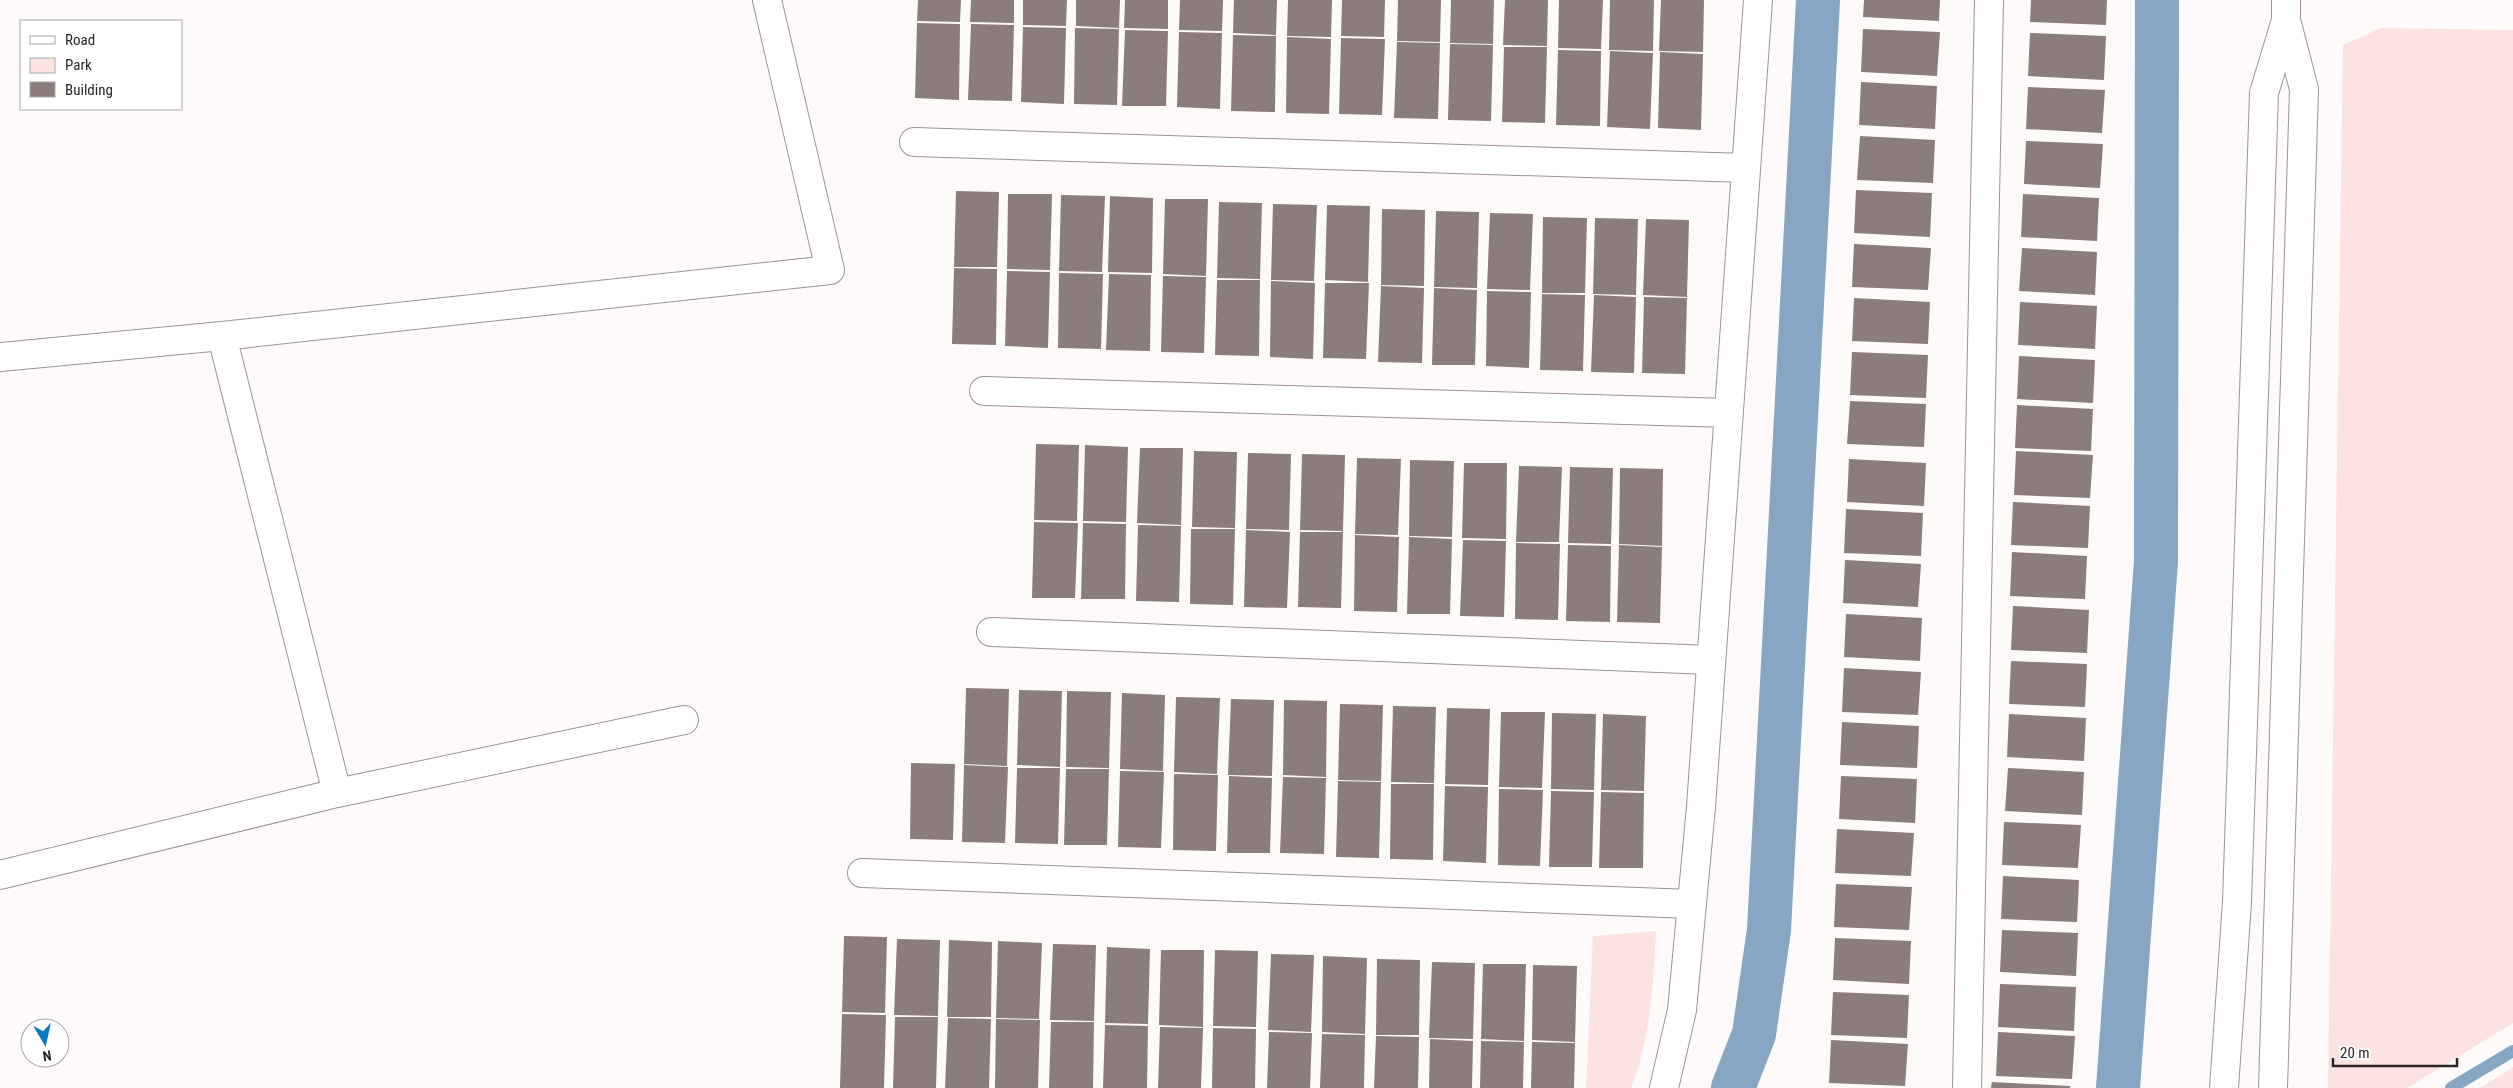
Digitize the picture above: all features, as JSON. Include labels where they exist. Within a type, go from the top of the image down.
[{"type":"street","points":[[0,357],[222,336],[830,270],[767,0]]},
{"type":"street","points":[[1664,1088],[1682,1010],[1692,904],[1712,660],[1758,0]]},
{"type":"street","points":[[1967,1088],[1989,0]]},
{"type":"street","points":[[2273,1088],[2277,904],[2304,89],[2286,10]]},
{"type":"street","points":[[2224,1088],[2237,902],[2264,93],[2286,10]]},
{"type":"street","points":[[914,142],[1746,168]]},
{"type":"street","points":[[222,336],[337,793]]},
{"type":"street","points":[[984,391],[1728,413]]},
{"type":"street","points":[[991,632],[1712,660]]},
{"type":"street","points":[[0,875],[337,793],[684,720]]},
{"type":"street","points":[[862,873],[1692,904]]},
{"type":"street","points":[[2274,1054],[2280,1088]]},
{"type":"green space","points":[[2381,28],[2513,30],[2513,1023],[2407,1088],[2328,1088],[2343,45]]},
{"type":"green space","points":[[1656,931],[1647,1030],[1631,1088],[1586,1088],[1593,936]]},
{"type":"green space","points":[[2513,1067],[2513,1088],[2480,1088]]},
{"type":"building","points":[[918,0],[961,0],[960,22],[917,21]]},
{"type":"building","points":[[971,0],[1014,0],[1014,23],[970,22]]},
{"type":"building","points":[[1023,0],[1067,0],[1066,26],[1023,25]]},
{"type":"building","points":[[1076,0],[1120,0],[1119,28],[1076,26]]},
{"type":"building","points":[[1125,0],[1168,0],[1168,29],[1124,28]]},
{"type":"building","points":[[1180,0],[1223,0],[1222,31],[1179,30]]},
{"type":"building","points":[[1234,0],[1277,0],[1276,35],[1233,33]]},
{"type":"building","points":[[1288,0],[1332,0],[1331,37],[1287,36]]},
{"type":"building","points":[[1342,0],[1385,0],[1384,37],[1341,36]]},
{"type":"building","points":[[1398,0],[1441,0],[1440,42],[1397,41]]},
{"type":"building","points":[[1451,0],[1494,0],[1493,44],[1450,43]]},
{"type":"building","points":[[1505,0],[1548,0],[1547,46],[1503,45]]},
{"type":"building","points":[[1559,0],[1603,0],[1601,49],[1558,48]]},
{"type":"building","points":[[1610,0],[1654,0],[1653,51],[1609,50]]},
{"type":"building","points":[[1661,0],[1704,0],[1703,52],[1659,51]]},
{"type":"building","points":[[1864,0],[1940,0],[1939,21],[1863,17]]},
{"type":"building","points":[[2031,0],[2107,0],[2106,25],[2030,22]]},
{"type":"building","points":[[917,23],[960,24],[959,100],[915,98]]},
{"type":"building","points":[[971,24],[1014,25],[1012,101],[968,100]]},
{"type":"building","points":[[1023,27],[1066,28],[1064,104],[1021,102]]},
{"type":"building","points":[[1075,28],[1119,29],[1117,105],[1074,104]]},
{"type":"building","points":[[1863,29],[1940,32],[1937,76],[1861,72]]},
{"type":"building","points":[[1125,30],[1168,31],[1166,106],[1122,106]]},
{"type":"building","points":[[1179,32],[1222,33],[1220,109],[1177,107]]},
{"type":"building","points":[[2030,33],[2106,36],[2104,80],[2028,76]]},
{"type":"building","points":[[1233,35],[1276,36],[1275,112],[1231,111]]},
{"type":"building","points":[[1287,37],[1331,39],[1329,114],[1286,113]]},
{"type":"building","points":[[1341,38],[1385,39],[1382,115],[1339,114]]},
{"type":"building","points":[[1397,42],[1440,43],[1438,119],[1394,118]]},
{"type":"building","points":[[1450,44],[1493,45],[1491,121],[1448,120]]},
{"type":"building","points":[[1504,47],[1547,47],[1545,123],[1502,122]]},
{"type":"building","points":[[1558,50],[1601,51],[1600,126],[1556,125]]},
{"type":"building","points":[[1610,51],[1653,53],[1650,129],[1607,127]]},
{"type":"building","points":[[1660,52],[1703,54],[1701,130],[1658,128]]},
{"type":"building","points":[[1861,82],[1937,86],[1935,129],[1859,125]]},
{"type":"building","points":[[2028,87],[2105,90],[2102,133],[2026,129]]},
{"type":"building","points":[[1860,136],[1935,140],[1933,183],[1857,180]]},
{"type":"building","points":[[2026,141],[2103,144],[2100,188],[2024,184]]},
{"type":"building","points":[[1856,190],[1932,193],[1930,237],[1854,233]]},
{"type":"building","points":[[956,191],[999,192],[997,267],[954,267]]},
{"type":"building","points":[[1008,194],[1052,194],[1050,270],[1007,269]]},
{"type":"building","points":[[2023,194],[2099,198],[2097,241],[2021,237]]},
{"type":"building","points":[[1061,195],[1105,196],[1102,272],[1059,271]]},
{"type":"building","points":[[1110,196],[1153,198],[1152,273],[1108,272]]},
{"type":"building","points":[[1165,199],[1208,199],[1206,276],[1163,274]]},
{"type":"building","points":[[1219,202],[1262,203],[1260,279],[1217,278]]},
{"type":"building","points":[[1273,204],[1317,205],[1314,281],[1271,280]]},
{"type":"building","points":[[1327,205],[1370,206],[1368,282],[1325,280]]},
{"type":"building","points":[[1382,209],[1425,210],[1424,286],[1381,285]]},
{"type":"building","points":[[1436,211],[1479,212],[1477,288],[1434,287]]},
{"type":"building","points":[[1490,213],[1533,214],[1530,290],[1487,289]]},
{"type":"building","points":[[1543,217],[1587,218],[1585,293],[1542,293]]},
{"type":"building","points":[[1595,218],[1638,219],[1636,295],[1593,294]]},
{"type":"building","points":[[1646,219],[1689,220],[1687,297],[1643,295]]},
{"type":"building","points":[[1854,244],[1931,248],[1928,290],[1852,287]]},
{"type":"building","points":[[2022,248],[2097,252],[2095,295],[2019,291]]},
{"type":"building","points":[[954,268],[997,269],[996,345],[952,344]]},
{"type":"building","points":[[1007,271],[1050,272],[1048,348],[1005,346]]},
{"type":"building","points":[[1059,273],[1103,274],[1101,349],[1058,348]]},
{"type":"building","points":[[1109,274],[1151,275],[1150,351],[1106,350]]},
{"type":"building","points":[[1163,276],[1206,277],[1204,353],[1161,352]]},
{"type":"building","points":[[1217,280],[1260,280],[1259,356],[1215,355]]},
{"type":"building","points":[[1271,281],[1315,283],[1313,359],[1270,357]]},
{"type":"building","points":[[1325,283],[1369,283],[1366,359],[1323,358]]},
{"type":"building","points":[[1381,286],[1424,288],[1422,363],[1378,362]]},
{"type":"building","points":[[1434,288],[1477,290],[1475,365],[1432,365]]},
{"type":"building","points":[[1487,291],[1531,292],[1529,368],[1486,366]]},
{"type":"building","points":[[1542,294],[1585,295],[1583,371],[1540,370]]},
{"type":"building","points":[[1594,295],[1636,297],[1634,373],[1591,372]]},
{"type":"building","points":[[1644,297],[1687,298],[1685,374],[1642,373]]},
{"type":"building","points":[[1854,298],[1930,302],[1928,344],[1852,341]]},
{"type":"building","points":[[2020,302],[2097,306],[2095,349],[2018,345]]},
{"type":"building","points":[[1852,352],[1928,355],[1926,398],[1850,395]]},
{"type":"building","points":[[2019,356],[2095,360],[2093,403],[2017,399]]},
{"type":"building","points":[[1850,401],[1926,404],[1924,447],[1847,444]]},
{"type":"building","points":[[2017,405],[2093,409],[2091,451],[2015,448]]},
{"type":"building","points":[[1036,444],[1079,445],[1077,521],[1034,520]]},
{"type":"building","points":[[1085,445],[1128,447],[1126,522],[1083,521]]},
{"type":"building","points":[[1140,448],[1183,448],[1181,525],[1137,523]]},
{"type":"building","points":[[1194,451],[1237,452],[1235,528],[1192,527]]},
{"type":"building","points":[[2016,451],[2093,455],[2090,498],[2014,495]]},
{"type":"building","points":[[1248,453],[1291,454],[1289,530],[1246,529]]},
{"type":"building","points":[[1302,454],[1345,455],[1343,531],[1300,530]]},
{"type":"building","points":[[1357,458],[1401,459],[1398,535],[1355,534]]},
{"type":"building","points":[[1849,459],[1926,463],[1924,506],[1847,502]]},
{"type":"building","points":[[1410,460],[1454,461],[1452,537],[1409,536]]},
{"type":"building","points":[[1464,463],[1507,463],[1506,539],[1462,538]]},
{"type":"building","points":[[1519,466],[1562,467],[1559,542],[1516,542]]},
{"type":"building","points":[[1570,467],[1613,468],[1611,544],[1568,543]]},
{"type":"building","points":[[1620,468],[1663,469],[1662,546],[1619,544]]},
{"type":"building","points":[[2013,502],[2090,506],[2088,548],[2011,545]]},
{"type":"building","points":[[1846,509],[1923,513],[1921,556],[1844,553]]},
{"type":"building","points":[[1034,522],[1078,523],[1075,598],[1032,598]]},
{"type":"building","points":[[1083,523],[1126,524],[1125,599],[1081,599]]},
{"type":"building","points":[[1138,525],[1181,526],[1179,602],[1136,601]]},
{"type":"building","points":[[1191,529],[1235,529],[1233,605],[1190,604]]},
{"type":"building","points":[[1246,530],[1290,532],[1287,608],[1244,607]]},
{"type":"building","points":[[1300,532],[1343,532],[1341,608],[1298,607]]},
{"type":"building","points":[[1355,535],[1399,537],[1397,612],[1354,611]]},
{"type":"building","points":[[1409,537],[1452,539],[1450,614],[1407,614]]},
{"type":"building","points":[[1463,540],[1506,541],[1504,617],[1460,616]]},
{"type":"building","points":[[1516,543],[1560,544],[1558,620],[1515,619]]},
{"type":"building","points":[[1568,545],[1611,546],[1610,622],[1566,621]]},
{"type":"building","points":[[1619,545],[1662,547],[1660,623],[1617,622]]},
{"type":"building","points":[[2012,552],[2087,556],[2085,599],[2010,596]]},
{"type":"building","points":[[1845,560],[1921,564],[1918,607],[1843,603]]},
{"type":"building","points":[[2013,606],[2089,610],[2087,653],[2011,650]]},
{"type":"building","points":[[1846,614],[1922,618],[1920,661],[1844,657]]},
{"type":"building","points":[[2011,661],[2087,664],[2085,707],[2009,704]]},
{"type":"building","points":[[1844,668],[1921,672],[1918,715],[1842,712]]},
{"type":"building","points":[[966,688],[1009,689],[1007,766],[964,764]]},
{"type":"building","points":[[1019,690],[1062,691],[1060,767],[1017,765]]},
{"type":"building","points":[[1067,691],[1111,692],[1109,768],[1066,767]]},
{"type":"building","points":[[1122,693],[1165,695],[1163,771],[1120,769]]},
{"type":"building","points":[[1176,697],[1220,698],[1217,774],[1174,772]]},
{"type":"building","points":[[1231,699],[1274,700],[1272,776],[1228,775]]},
{"type":"building","points":[[1284,700],[1327,701],[1326,777],[1283,775]]},
{"type":"building","points":[[1340,704],[1383,705],[1381,781],[1338,780]]},
{"type":"building","points":[[1393,706],[1436,707],[1434,783],[1391,782]]},
{"type":"building","points":[[1447,708],[1490,709],[1488,785],[1445,784]]},
{"type":"building","points":[[1501,712],[1545,712],[1542,788],[1499,787]]},
{"type":"building","points":[[1552,713],[1596,714],[1594,790],[1551,789]]},
{"type":"building","points":[[1603,714],[1646,716],[1644,791],[1601,790]]},
{"type":"building","points":[[2009,714],[2086,718],[2084,761],[2007,757]]},
{"type":"building","points":[[1842,722],[1919,726],[1917,768],[1840,765]]},
{"type":"building","points":[[911,763],[955,764],[953,840],[910,839]]},
{"type":"building","points":[[964,765],[1008,767],[1005,843],[962,842]]},
{"type":"building","points":[[1017,768],[1060,768],[1058,844],[1015,843]]},
{"type":"building","points":[[2008,768],[2084,772],[2082,815],[2005,811]]},
{"type":"building","points":[[1066,769],[1109,769],[1107,845],[1064,845]]},
{"type":"building","points":[[1120,771],[1164,772],[1161,848],[1118,847]]},
{"type":"building","points":[[1174,774],[1218,775],[1216,851],[1173,850]]},
{"type":"building","points":[[1229,776],[1272,778],[1270,853],[1227,853]]},
{"type":"building","points":[[1841,776],[1917,779],[1915,823],[1839,819]]},
{"type":"building","points":[[1283,777],[1326,778],[1324,854],[1280,853]]},
{"type":"building","points":[[1338,781],[1381,782],[1379,858],[1336,857]]},
{"type":"building","points":[[1391,784],[1434,784],[1433,860],[1390,859]]},
{"type":"building","points":[[1445,786],[1488,787],[1486,863],[1443,861]]},
{"type":"building","points":[[1499,789],[1543,790],[1540,866],[1498,865]]},
{"type":"building","points":[[1551,791],[1594,792],[1592,867],[1549,867]]},
{"type":"building","points":[[1601,792],[1644,793],[1643,868],[1599,868]]},
{"type":"building","points":[[2004,822],[2081,825],[2078,868],[2002,865]]},
{"type":"building","points":[[1837,829],[1914,833],[1911,876],[1835,873]]},
{"type":"building","points":[[2003,876],[2079,880],[2077,922],[2001,919]]},
{"type":"building","points":[[1836,884],[1912,887],[1909,930],[1834,927]]},
{"type":"building","points":[[2002,930],[2078,933],[2076,976],[2000,972]]},
{"type":"building","points":[[844,936],[887,937],[885,1013],[842,1012]]},
{"type":"building","points":[[1835,938],[1911,941],[1909,984],[1833,980]]},
{"type":"building","points":[[897,939],[940,940],[938,1016],[894,1015]]},
{"type":"building","points":[[949,940],[992,942],[991,1017],[947,1017]]},
{"type":"building","points":[[998,941],[1042,943],[1039,1019],[996,1018]]},
{"type":"building","points":[[1053,944],[1096,945],[1094,1021],[1050,1020]]},
{"type":"building","points":[[1107,947],[1150,949],[1148,1024],[1105,1023]]},
{"type":"building","points":[[1161,950],[1204,950],[1203,1027],[1159,1025]]},
{"type":"building","points":[[1215,950],[1258,951],[1256,1027],[1213,1026]]},
{"type":"building","points":[[1271,954],[1314,955],[1311,1032],[1268,1030]]},
{"type":"building","points":[[1323,956],[1367,958],[1365,1034],[1322,1032]]},
{"type":"building","points":[[1377,959],[1420,960],[1419,1035],[1376,1035]]},
{"type":"building","points":[[1432,962],[1475,963],[1473,1039],[1429,1038]]},
{"type":"building","points":[[1483,964],[1526,964],[1524,1041],[1481,1039]]},
{"type":"building","points":[[1533,965],[1577,966],[1575,1042],[1532,1040]]},
{"type":"building","points":[[2000,984],[2076,987],[2074,1031],[1998,1027]]},
{"type":"building","points":[[1833,992],[1909,995],[1907,1038],[1831,1035]]},
{"type":"building","points":[[842,1014],[886,1015],[884,1088],[840,1088]]},
{"type":"building","points":[[895,1017],[938,1017],[936,1088],[893,1088]]},
{"type":"building","points":[[948,1018],[991,1019],[989,1088],[945,1088]]},
{"type":"building","points":[[996,1019],[1040,1020],[1038,1088],[995,1088]]},
{"type":"building","points":[[1051,1022],[1094,1022],[1093,1088],[1049,1088]]},
{"type":"building","points":[[1105,1025],[1148,1026],[1147,1088],[1103,1088]]},
{"type":"building","points":[[1160,1027],[1203,1028],[1201,1088],[1158,1088]]},
{"type":"building","points":[[1213,1028],[1256,1029],[1255,1088],[1212,1088]]},
{"type":"building","points":[[1269,1032],[1312,1033],[1310,1088],[1267,1088]]},
{"type":"building","points":[[1998,1032],[2075,1036],[2072,1079],[1996,1076]]},
{"type":"building","points":[[1322,1034],[1365,1035],[1364,1088],[1320,1088]]},
{"type":"building","points":[[1376,1036],[1419,1037],[1418,1088],[1374,1088]]},
{"type":"building","points":[[1430,1039],[1473,1041],[1472,1088],[1429,1088]]},
{"type":"building","points":[[1831,1040],[1908,1044],[1905,1086],[1829,1083]]},
{"type":"building","points":[[1481,1041],[1524,1042],[1523,1088],[1480,1088]]},
{"type":"building","points":[[1532,1042],[1575,1043],[1574,1088],[1531,1088]]},
{"type":"building","points":[[1992,1082],[2070,1086],[2070,1088],[1991,1088]]},
{"type":"waterway","points":[[1733,1088],[1754,1034],[1769,930],[1818,0]]},
{"type":"waterway","points":[[2118,1088],[2156,561],[2157,0]]},
{"type":"waterway","points":[[2451,1088],[2513,1051]]}]
